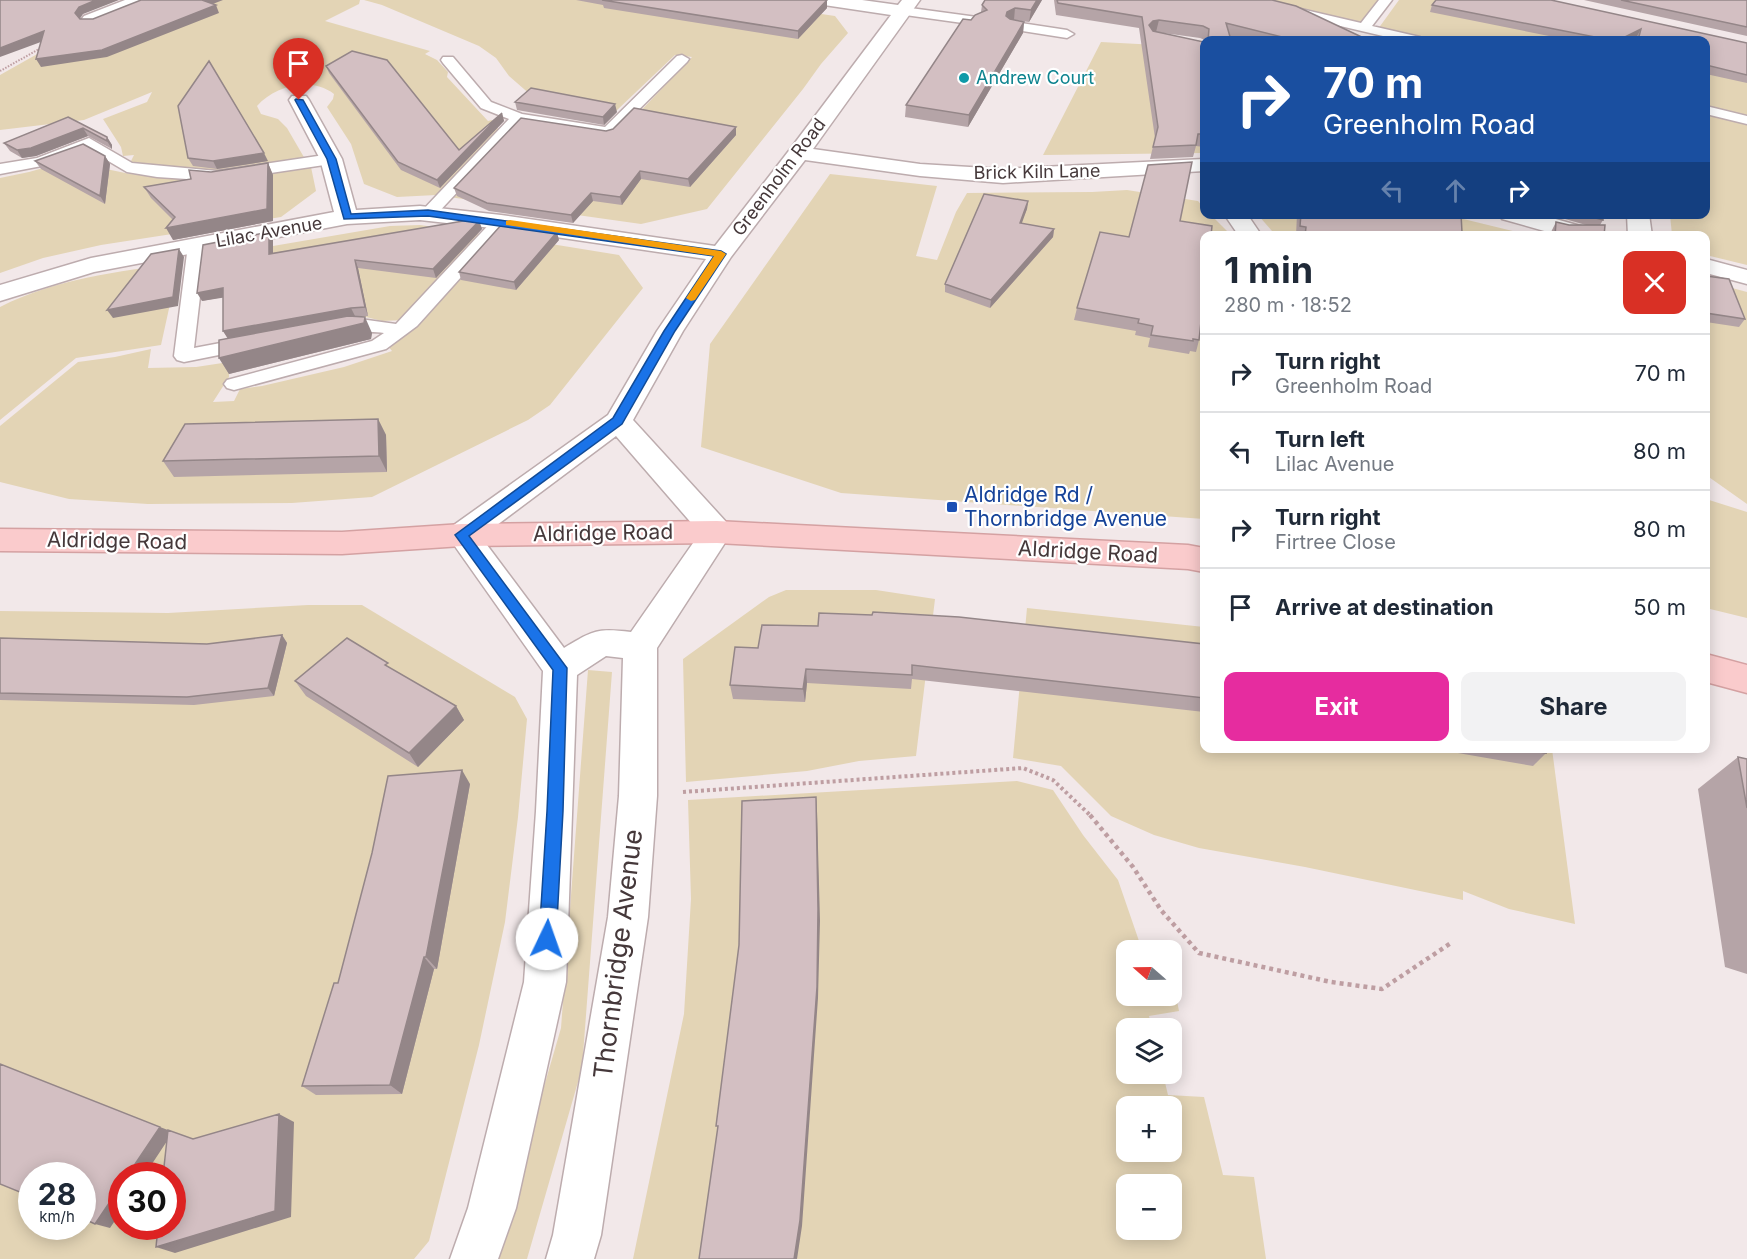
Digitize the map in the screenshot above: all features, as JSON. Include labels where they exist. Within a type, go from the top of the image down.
[{"type":"street","points":[[90,20],[141,0]]},
{"type":"street","points":[[824,0],[907,6]]},
{"type":"street","name":"Greenholm Road","points":[[462,535],[618,421],[670,331],[721,254],[800,153],[907,6]]},
{"type":"street","points":[[299,100],[331,159],[347,217]]},
{"type":"street","name":"Brick Kiln Lane","points":[[800,153],[920,170],[1003,176],[1200,170]]},
{"type":"street","name":"Lilac Avenue","points":[[0,294],[25,284],[91,265],[347,217],[428,213],[721,254]]},
{"type":"street","points":[[1528,219],[1572,231]]},
{"type":"street","points":[[1710,267],[1747,277]]},
{"type":"street","points":[[560,668],[601,642],[640,646],[717,532],[618,421]]},
{"type":"street","name":"Aldridge Road","points":[[0,540],[342,543],[462,535],[717,532],[1200,559]]},
{"type":"street","points":[[462,535],[560,668],[555,811],[545,982],[492,1208],[474,1259]]},
{"type":"street","name":"Thornbridge Avenue","points":[[570,1259],[577,1235],[628,917],[638,796],[640,646]]},
{"type":"street","points":[[1710,669],[1747,679]]},
{"type":"lane","points":[[1246,0],[1398,36]]},
{"type":"lane","points":[[1364,28],[1386,0]]},
{"type":"lane","points":[[907,6],[976,21]]},
{"type":"lane","points":[[1014,26],[1067,34]]},
{"type":"lane","points":[[448,60],[486,105],[519,117],[608,132],[682,59]]},
{"type":"lane","points":[[1710,111],[1747,120]]},
{"type":"lane","points":[[428,213],[519,117]]},
{"type":"lane","points":[[0,169],[41,162],[88,143],[127,167],[157,172],[217,176],[331,159]]},
{"type":"lane","points":[[234,384],[380,345],[410,322],[501,222]]},
{"type":"lane","points":[[197,245],[184,356],[275,339]]},
{"type":"lane","points":[[320,330],[354,324],[374,324],[399,330]]},
{"type":"path","points":[[0,71],[90,20]]},
{"type":"path","points":[[638,796],[1023,768],[1053,780],[1086,810],[1133,867],[1161,910],[1199,953],[1331,982],[1382,989],[1451,943]]},
{"type":"shaded area","points":[[163,0],[360,0],[359,4],[325,21],[430,51],[425,54],[437,60],[448,72],[447,77],[488,121],[492,120],[500,132],[436,195],[397,197],[364,184],[351,144],[327,107],[334,94],[314,85],[283,89],[273,93],[257,106],[261,114],[278,119],[287,128],[305,159],[227,174],[144,168],[148,163],[130,163],[134,155],[123,156],[121,147],[103,119],[147,102],[152,92],[84,120],[0,130],[0,75],[71,35]]},
{"type":"shaded area","points":[[364,0],[727,0],[835,16],[848,33],[707,209],[641,224],[449,197],[519,124],[602,137],[632,120],[692,57],[675,55],[615,112],[532,96],[509,76],[496,58],[479,46],[382,5]]},
{"type":"shaded area","points":[[1269,0],[1382,0],[1366,20],[1351,23]]},
{"type":"shaded area","points":[[1399,0],[1496,0],[1662,36],[1410,36],[1378,29]]},
{"type":"shaded area","points":[[1101,42],[1194,47],[1200,51],[1200,153],[1043,155]]},
{"type":"shaded area","points":[[1710,47],[1747,55],[1747,116],[1710,106]]},
{"type":"shaded area","points":[[1710,114],[1747,123],[1747,265],[1710,256],[1710,231],[1672,231],[1670,219],[1710,219]]},
{"type":"shaded area","points":[[68,161],[130,174],[185,177],[210,182],[311,167],[316,191],[281,217],[101,245],[43,258],[0,273],[0,178]]},
{"type":"shaded area","points":[[830,174],[937,186],[916,256],[937,260],[956,212],[967,193],[1127,190],[1198,201],[1200,219],[1215,219],[1227,231],[1200,231],[1198,295],[1200,297],[1200,519],[841,493],[701,447],[710,344]]},
{"type":"shaded area","points":[[1262,219],[1463,219],[1513,231],[1470,231],[1272,231]]},
{"type":"shaded area","points":[[420,225],[482,234],[405,320],[382,321],[358,315],[232,253],[390,226]]},
{"type":"shaded area","points":[[495,235],[619,255],[643,288],[550,405],[528,420],[372,497],[292,503],[148,504],[69,499],[0,482],[0,426],[78,362],[151,349],[148,368],[196,367],[229,362],[229,377],[213,402],[234,401],[240,389],[344,367],[392,351],[388,346]]},
{"type":"shaded area","points":[[179,263],[161,345],[76,358],[0,420],[0,307],[43,289],[88,277]]},
{"type":"shaded area","points":[[1710,282],[1747,292],[1747,504],[1710,478]]},
{"type":"shaded area","points":[[1710,500],[1747,512],[1747,618],[1710,609]]},
{"type":"shaded area","points":[[786,590],[876,590],[935,599],[916,756],[859,761],[807,771],[686,782],[683,659],[769,597]]},
{"type":"shaded area","points":[[308,605],[362,605],[515,697],[527,719],[505,922],[479,1045],[429,1241],[414,1259],[0,1259],[0,611],[168,613]]},
{"type":"shaded area","points":[[1027,608],[1200,627],[1200,753],[1553,753],[1575,924],[1509,909],[1463,891],[1463,900],[1305,867],[1199,848],[1154,835],[1111,816],[1061,766],[1013,758]]},
{"type":"shaded area","points":[[588,670],[612,672],[582,1068],[527,1259],[494,1259],[561,1028]]},
{"type":"shaded area","points":[[1017,781],[1053,790],[1083,835],[1118,880],[1139,940],[1116,940],[1116,1006],[1178,1006],[1179,1011],[1149,1016],[1149,1018],[1116,1018],[1116,1084],[1165,1084],[1168,1095],[1204,1097],[1223,1175],[1254,1177],[1266,1259],[633,1259],[684,1014],[691,899],[688,800]]},
{"type":"building","points":[[0,0],[96,0],[79,7],[75,13],[80,19],[93,19],[141,0],[202,0],[216,5],[102,50],[36,59],[44,31],[0,48]]},
{"type":"building","points":[[602,0],[827,0],[798,31]]},
{"type":"building","name":"Andrew Court","points":[[985,0],[1037,0],[1031,10],[1015,8],[1007,12],[1006,16],[1010,19],[1024,22],[969,115],[906,105],[963,19],[971,20],[975,15],[987,10],[982,5]]},
{"type":"building","points":[[1057,0],[1272,0],[1296,6],[1360,36],[1278,36],[1226,23],[1230,36],[1208,36],[1209,29],[1203,26],[1153,21],[1149,25],[1153,31],[1200,41],[1200,134],[1198,134],[1196,145],[1153,147],[1158,127],[1142,17],[1058,3]]},
{"type":"building","points":[[1436,0],[1551,0],[1747,43],[1747,75],[1710,66],[1710,36],[1639,36],[1641,29],[1627,36],[1590,36],[1432,5]]},
{"type":"building","points":[[1621,0],[1747,0],[1747,27]]},
{"type":"building","points":[[352,51],[387,60],[459,150],[502,113],[437,180],[398,162],[326,66]]},
{"type":"building","points":[[209,61],[264,153],[213,161],[188,158],[178,106]]},
{"type":"building","points":[[531,88],[615,104],[603,117],[515,102]]},
{"type":"building","points":[[634,108],[736,127],[688,179],[640,171],[620,197],[591,193],[571,215],[487,203],[454,188],[521,118],[606,131],[613,129]]},
{"type":"building","points":[[68,117],[107,137],[107,141],[83,128],[31,148],[17,150],[4,143]]},
{"type":"building","points":[[83,144],[105,156],[100,196],[35,161]]},
{"type":"building","points":[[1192,162],[1180,221],[1212,226],[1212,231],[1200,231],[1199,340],[1151,335],[1153,326],[1138,323],[1139,319],[1077,308],[1100,232],[1129,237],[1148,165]]},
{"type":"building","points":[[268,163],[267,209],[166,228],[175,217],[144,187],[191,179],[189,170],[211,172]]},
{"type":"building","points":[[984,194],[1028,201],[1020,223],[1054,229],[991,300],[945,284]]},
{"type":"building","points":[[1301,219],[1461,219],[1462,231],[1306,231],[1306,227],[1300,226]]},
{"type":"building","points":[[469,220],[479,221],[433,269],[355,260],[365,307],[223,331],[223,288],[197,293],[203,245],[269,232],[269,254]]},
{"type":"building","points":[[1556,222],[1569,225],[1605,225],[1604,231],[1555,231]]},
{"type":"building","points":[[502,224],[557,232],[514,282],[459,272]]},
{"type":"building","points":[[179,249],[173,297],[107,310],[151,254]]},
{"type":"building","points":[[1710,277],[1729,279],[1745,319],[1710,314]]},
{"type":"building","points":[[348,316],[365,317],[364,323],[219,358],[219,340]]},
{"type":"building","points":[[378,419],[379,456],[163,461],[185,424]]},
{"type":"building","points":[[873,612],[959,617],[1200,644],[1200,698],[912,665],[912,675],[806,669],[803,689],[730,685],[735,647],[758,648],[762,625],[818,626],[819,613],[872,615]]},
{"type":"building","points":[[282,635],[268,688],[187,697],[0,693],[0,638],[207,644]]},
{"type":"building","points":[[347,638],[388,663],[385,665],[456,706],[409,753],[295,681]]},
{"type":"building","points":[[1738,757],[1747,759],[1747,808]]},
{"type":"building","points":[[462,770],[426,957],[424,957],[390,1085],[302,1086],[334,983],[338,983],[372,853],[388,776]]},
{"type":"building","points":[[816,797],[817,987],[800,1220],[794,1259],[699,1259],[718,1126],[716,1126],[739,945],[742,801]]},
{"type":"building","points":[[0,1064],[160,1127],[136,1162],[108,1162],[108,1205],[96,1223],[96,1162],[18,1162],[18,1191],[0,1184]]},
{"type":"building","points":[[279,1114],[275,1211],[186,1238],[186,1162],[165,1162],[168,1130],[193,1139]]},
{"type":"building","points":[[157,1240],[179,1240],[156,1247]]},
{"type":"slow traffic","points":[[510,223],[721,254],[691,298]]},
{"type":"place","name":"Andrew Court","points":[[964,78]]},
{"type":"place","name":"Aldridge Rd / Thornbridge Avenue","points":[[952,507]]},
{"type":"route","points":[[299,100],[331,159],[347,217],[428,213],[721,254],[670,331],[618,421],[462,535],[560,668],[555,811],[547,939]]}]
